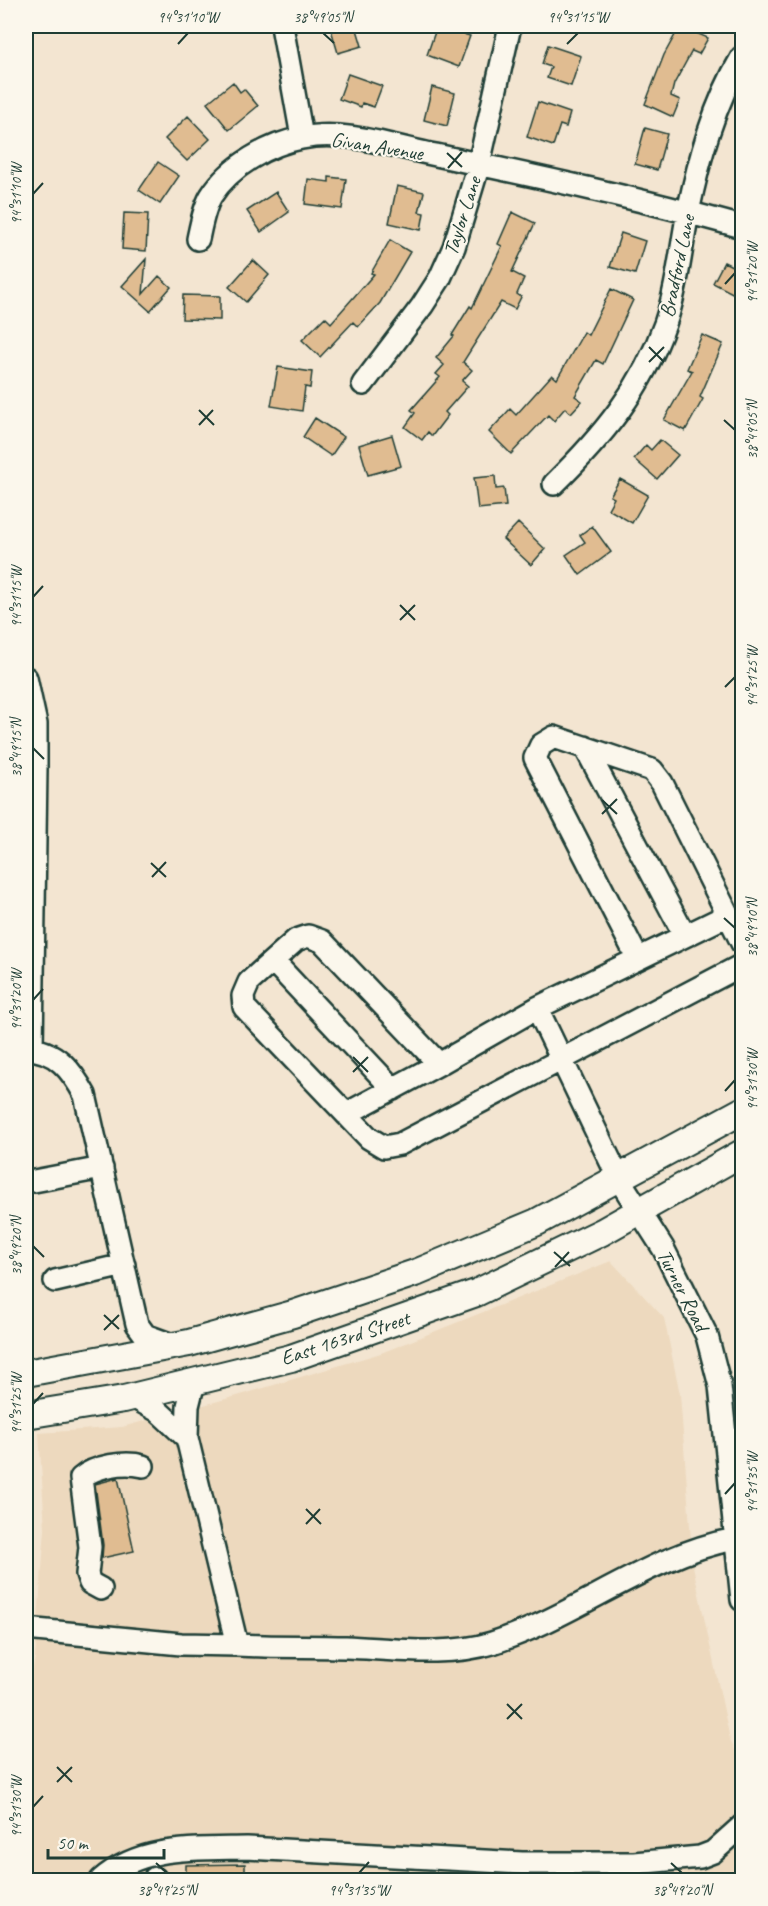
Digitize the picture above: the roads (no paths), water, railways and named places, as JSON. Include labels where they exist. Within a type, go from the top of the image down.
[{"type":"main road","name":"East 163rd Street","points":[[26,1372],[175,1346],[292,1314],[418,1272],[537,1222],[742,1111]]},
{"type":"main road","name":"East 163rd Street","points":[[26,1414],[133,1397],[291,1358],[476,1293],[643,1210],[742,1153]]},
{"type":"street","points":[[282,26],[302,137]]},
{"type":"street","name":"Taylor Lane","points":[[363,384],[440,278],[454,248],[479,164],[510,26]]},
{"type":"street","name":"Bradford Lane","points":[[554,484],[604,432],[641,379],[666,322],[688,212],[710,127],[742,57]]},
{"type":"street","name":"Givan Avenue","points":[[198,239],[211,195],[229,177],[263,151],[302,137],[333,136],[479,164],[688,212],[742,227]]},
{"type":"street","points":[[26,678],[36,724],[31,768],[28,1049],[51,1054],[72,1072],[85,1095],[137,1324],[145,1335],[175,1346]]},
{"type":"street","points":[[638,959],[535,758],[541,745],[554,737],[652,770],[662,783],[742,943]]},
{"type":"street","points":[[585,747],[686,936]]},
{"type":"street","points":[[346,1114],[537,1008],[728,915]]},
{"type":"street","points":[[439,1064],[322,941],[308,936],[296,940],[249,982],[243,996],[244,1007],[369,1138],[384,1147],[400,1144],[742,966]]},
{"type":"street","points":[[273,961],[393,1089]]},
{"type":"street","name":"Turner Road","points":[[537,1008],[622,1177],[643,1210],[707,1336],[720,1386],[730,1465],[742,1600]]},
{"type":"street","points":[[34,1181],[102,1168]]},
{"type":"street","points":[[55,1281],[124,1265]]},
{"type":"street","points":[[194,1382],[188,1406],[187,1438],[237,1645]]},
{"type":"street","points":[[133,1397],[158,1411],[187,1438]]},
{"type":"street","points":[[101,1588],[90,1583],[87,1574],[90,1547],[81,1478],[88,1472],[131,1463],[143,1466]]},
{"type":"street","points":[[26,1629],[181,1644],[463,1649],[491,1643],[603,1594],[684,1552],[735,1539]]},
{"type":"street","points":[[101,1881],[132,1859],[156,1852],[247,1848],[522,1863],[634,1863],[691,1858],[713,1852],[742,1826]]}]
